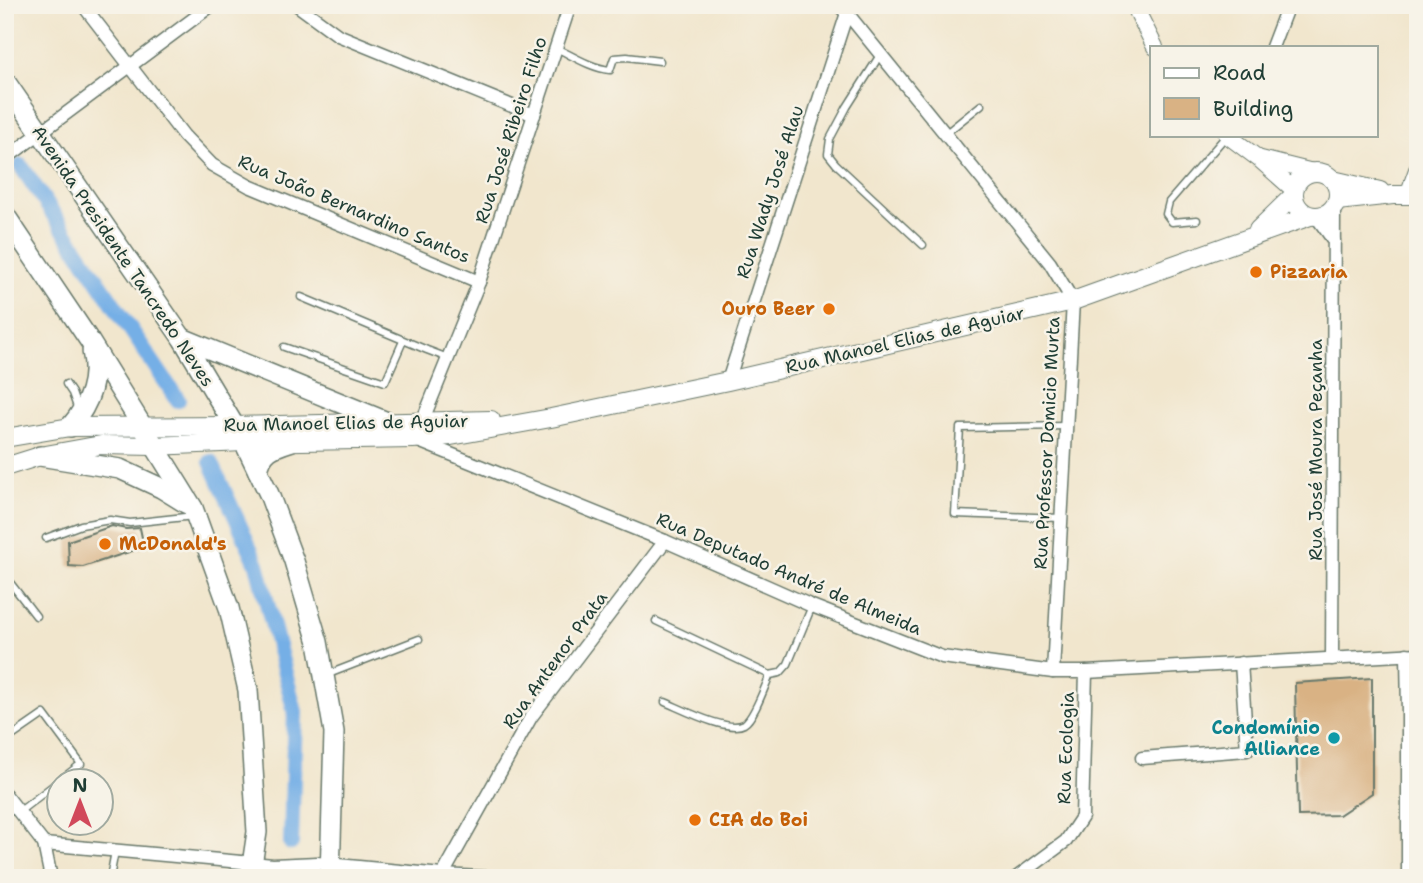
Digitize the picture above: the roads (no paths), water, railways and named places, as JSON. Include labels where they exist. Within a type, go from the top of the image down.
[{"type":"main road","name":"Avenida Presidente Tancredo Neves","points":[[5,81],[36,137],[182,338],[239,434],[269,494],[294,561],[318,642],[334,732],[331,871]]},
{"type":"main road","points":[[1407,195],[1418,170]]},
{"type":"main road","points":[[1320,173],[1333,180],[1407,195],[1336,204],[1323,215],[1313,216],[1299,208],[1294,193],[1301,178],[1320,173]]},
{"type":"main road","points":[[1333,180],[1338,194],[1336,204]]},
{"type":"main road","name":"Rua Manoel Elias de Aguiar","points":[[1253,235],[1294,193]]},
{"type":"main road","points":[[5,215],[89,340],[194,512],[229,608],[248,690],[257,832],[251,871]]},
{"type":"main road","name":"Rua Manoel Elias de Aguiar","points":[[5,438],[75,421],[239,434],[292,441],[451,436],[728,381],[1073,301],[1253,235],[1313,216]]},
{"type":"main road","points":[[182,338],[387,422]]},
{"type":"main road","points":[[75,421],[88,402],[93,387],[95,371],[89,340]]},
{"type":"main road","name":"Rua Manoel Elias de Aguiar","points":[[5,467],[40,456],[101,445],[155,446],[239,434],[387,422],[551,418]]},
{"type":"main road","points":[[258,471],[264,454],[292,441]]},
{"type":"main road","points":[[40,456],[120,469],[161,488],[194,512]]},
{"type":"street","name":"Rua João Bernardino Santos","points":[[83,5],[184,136],[212,165],[249,186],[479,282]]},
{"type":"street","points":[[5,159],[212,5]]},
{"type":"street","points":[[297,5],[338,35],[534,115]]},
{"type":"street","name":"Rua José Ribeiro Filho","points":[[422,422],[479,282],[570,5]]},
{"type":"street","points":[[1134,5],[1154,46]]},
{"type":"street","points":[[1272,46],[1288,5]]},
{"type":"street","name":"Rua Professor Domicio Murta","points":[[842,9],[1050,263],[1073,301],[1053,672]]},
{"type":"street","name":"Rua Wady José Alau","points":[[728,381],[842,9]]},
{"type":"street","points":[[1232,136],[1294,193]]},
{"type":"street","points":[[1259,159],[1313,173]]},
{"type":"street","name":"Rua José Moura Peçanha","points":[[1332,659],[1336,204]]},
{"type":"street","points":[[1313,216],[1334,241]]},
{"type":"street","name":"Rua Deputado André de Almeida","points":[[413,439],[666,541],[812,607],[942,657],[1053,672],[1086,672],[1412,654]]},
{"type":"street","name":"Rua Antenor Prata","points":[[442,876],[531,717],[666,541]]},
{"type":"street","points":[[1408,878],[1412,654]]},
{"type":"street","points":[[1142,758],[1247,750],[1241,663]]},
{"type":"street","name":"Rua Ecologia","points":[[1016,878],[1066,841],[1082,817],[1086,672]]},
{"type":"street","points":[[5,794],[44,844],[50,873],[47,878]]},
{"type":"street","points":[[44,844],[115,850],[251,871],[273,865],[317,863],[331,871],[502,878]]},
{"type":"lane","points":[[556,48],[610,70],[614,58],[660,61]]},
{"type":"lane","points":[[880,55],[830,139],[828,154],[923,245]]},
{"type":"lane","points":[[945,134],[981,105]]},
{"type":"lane","points":[[1197,219],[1172,222],[1166,214],[1169,202],[1232,136]]},
{"type":"lane","points":[[301,297],[448,358]]},
{"type":"lane","points":[[285,347],[385,382],[403,341]]},
{"type":"lane","points":[[66,384],[72,393],[75,421]]},
{"type":"lane","points":[[1061,518],[955,514],[960,428],[1066,426]]},
{"type":"lane","points":[[46,538],[81,525],[110,520],[130,523],[194,512]]},
{"type":"lane","points":[[5,576],[36,616]]},
{"type":"lane","points":[[656,621],[770,674],[780,673],[789,664],[812,607]]},
{"type":"lane","points":[[324,675],[419,639]]},
{"type":"lane","points":[[666,702],[724,726],[736,726],[746,723],[751,716],[770,674]]},
{"type":"lane","points":[[5,741],[44,715],[81,764],[19,812]]},
{"type":"lane","points":[[110,878],[115,850]]},
{"type":"waterway","points":[[21,166],[178,400]]},
{"type":"waterway","points":[[211,462],[257,564],[295,712],[291,843]]},
{"type":"place","name":"Pizzaria","points":[[1256,272]]},
{"type":"place","name":"Ouro Beer","points":[[829,309]]},
{"type":"place","name":"McDonald's","points":[[105,544]]},
{"type":"place","name":"Condomínio Alliance","points":[[1334,738]]},
{"type":"place","name":"CIA do Boi","points":[[695,820]]}]
